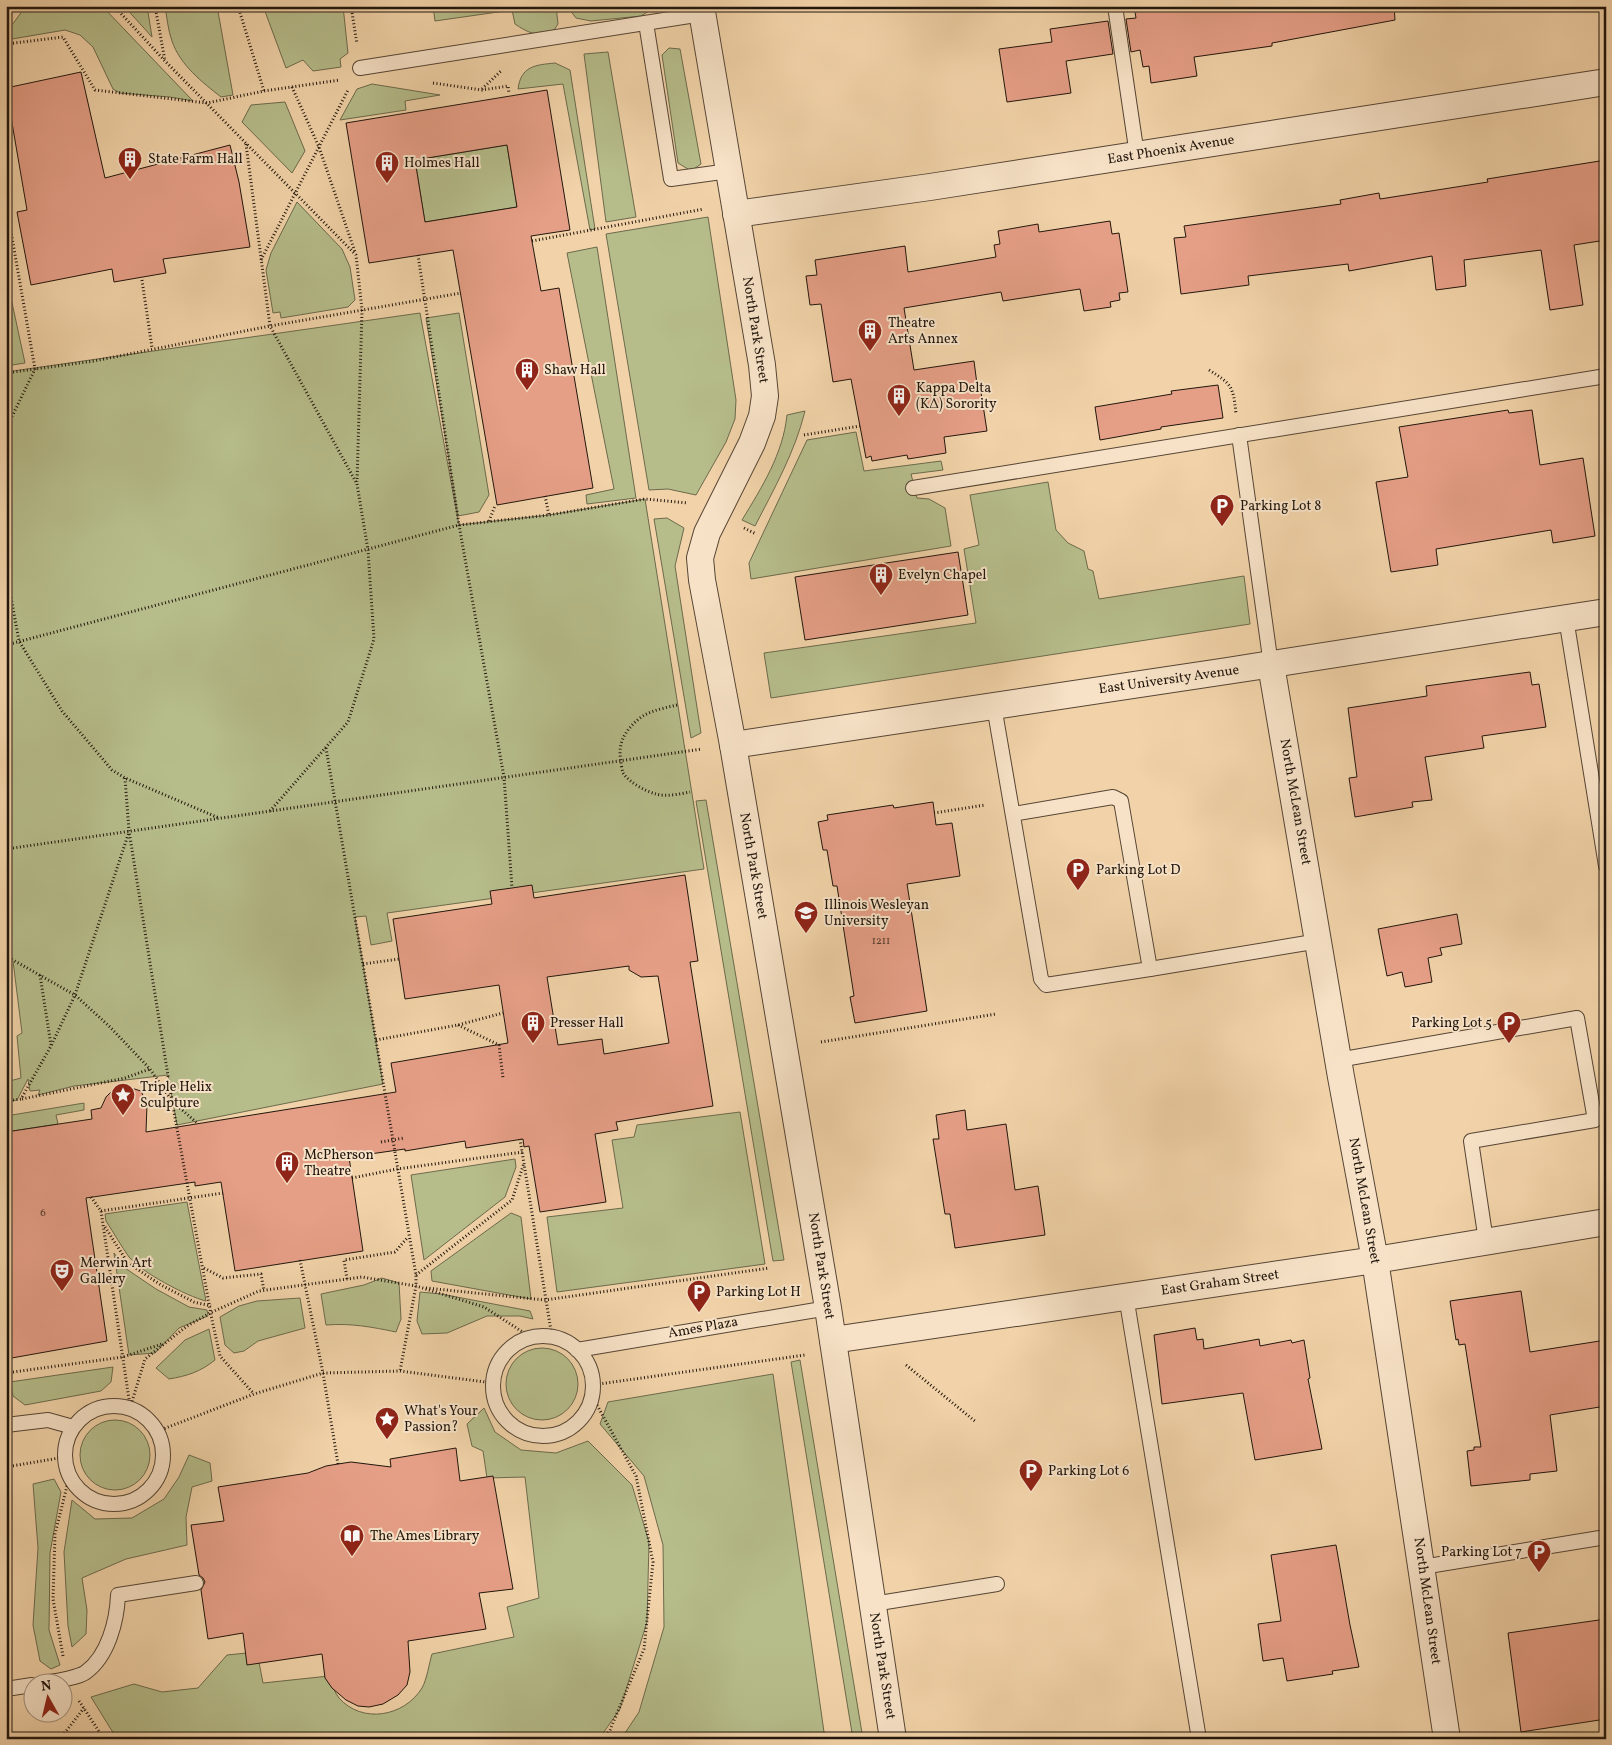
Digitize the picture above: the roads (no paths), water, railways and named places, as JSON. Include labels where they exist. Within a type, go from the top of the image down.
[{"type":"street","name":"North Park Street","points":[[701,10],[762,365],[765,396],[762,416],[752,443],[707,533],[700,558],[702,580],[733,745],[828,1308],[893,1739]]},
{"type":"street","name":"East Phoenix Avenue","points":[[735,208],[921,188],[1606,82]]},
{"type":"street","name":"East University Avenue","points":[[733,745],[1270,665],[1606,612]]},
{"type":"street","name":"North McLean Street","points":[[1270,665],[1338,1060],[1375,1260],[1447,1739]]},
{"type":"street","name":"East Graham Street","points":[[834,1345],[1126,1296],[1375,1260],[1606,1222]]},
{"type":"lane","points":[[1115,6],[1136,155]]},
{"type":"lane","points":[[360,68],[646,23],[701,10]]},
{"type":"lane","points":[[646,23],[671,179],[729,171]]},
{"type":"lane","points":[[913,488],[1606,376]]},
{"type":"lane","points":[[1239,436],[1270,665]]},
{"type":"lane","points":[[1566,618],[1606,866]]},
{"type":"lane","points":[[994,706],[1041,979],[1046,985],[1319,941]]},
{"type":"lane","points":[[1012,807],[1113,797],[1121,801],[1150,969]]},
{"type":"lane","points":[[1338,1060],[1577,1018],[1595,1120],[1471,1141],[1486,1241]]},
{"type":"lane","points":[[1126,1296],[1199,1739]]},
{"type":"lane","name":"Ames Plaza","points":[[577,1350],[828,1308]]},
{"type":"lane","points":[[552,1337],[565,1341],[577,1350],[587,1363],[593,1379],[586,1412],[576,1424],[562,1433],[545,1436],[528,1435],[513,1427],[501,1415],[494,1400],[492,1383],[496,1367],[505,1353],[519,1342],[532,1338],[552,1337]]},
{"type":"lane","points":[[118,1406],[130,1408],[148,1418],[158,1431],[163,1446],[163,1462],[159,1477],[149,1490],[136,1500],[120,1504],[104,1503],[89,1498],[77,1487],[65,1458],[66,1442],[73,1427],[85,1415],[101,1407],[118,1406]]},
{"type":"lane","points":[[6,1425],[48,1420],[73,1427]]},
{"type":"lane","points":[[1422,1567],[1606,1537]]},
{"type":"lane","points":[[72,1676],[86,1673],[102,1654],[118,1614],[118,1595],[196,1583]]},
{"type":"lane","points":[[873,1604],[997,1584]]},
{"type":"lane","points":[[6,1688],[22,1686]]},
{"type":"place","name":"State Farm Hall","points":[[130,180]]},
{"type":"place","name":"Holmes Hall","points":[[387,184]]},
{"type":"place","name":"Theatre Arts Annex","points":[[870,352]]},
{"type":"place","name":"Shaw Hall","points":[[527,391]]},
{"type":"place","name":"Kappa Delta (ΚΔ) Sorority","points":[[899,417]]},
{"type":"place","name":"Parking Lot 8","points":[[1222,527]]},
{"type":"place","name":"Evelyn Chapel","points":[[881,596]]},
{"type":"place","name":"Parking Lot D","points":[[1078,891]]},
{"type":"place","name":"Illinois Wesleyan University","points":[[806,934]]},
{"type":"place","name":"Presser Hall","points":[[533,1044]]},
{"type":"place","name":"Parking Lot 5","points":[[1509,1044]]},
{"type":"place","name":"Triple Helix Sculpture","points":[[123,1116]]},
{"type":"place","name":"McPherson Theatre","points":[[287,1184]]},
{"type":"place","name":"Merwin Art Gallery","points":[[62,1292]]},
{"type":"place","name":"Parking Lot H","points":[[699,1313]]},
{"type":"place","name":"What's Your Passion?","points":[[387,1440]]},
{"type":"place","name":"Parking Lot 6","points":[[1031,1492]]},
{"type":"place","name":"The Ames Library","points":[[352,1557]]},
{"type":"place","name":"Parking Lot 7","points":[[1539,1573]]}]
